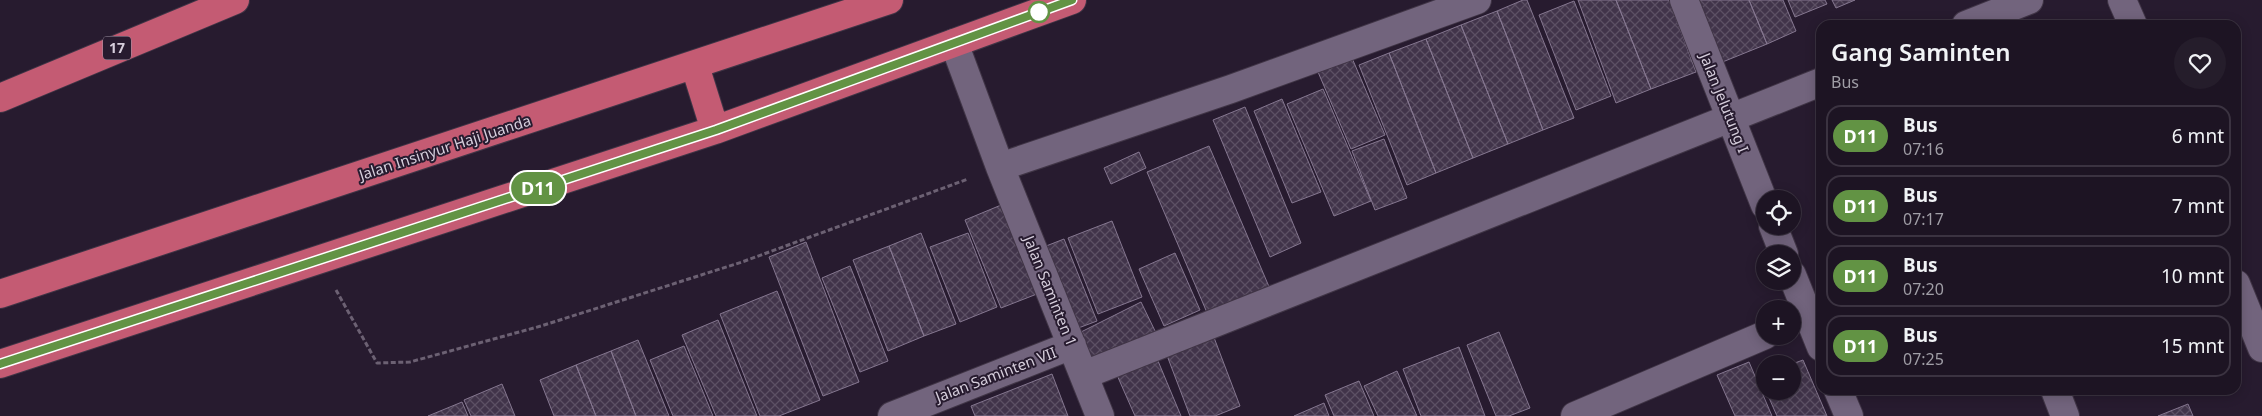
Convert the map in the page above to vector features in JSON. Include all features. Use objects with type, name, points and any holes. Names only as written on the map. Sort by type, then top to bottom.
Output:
[{"type":"highway","name":"17","points":[[0,98],[234,0]]},
{"type":"highway","name":"Jalan Insinyur Haji Juanda","points":[[0,294],[695,66],[889,0]]},
{"type":"highway","points":[[0,364],[716,130],[1072,0]]},
{"type":"highway","points":[[695,66],[716,130]]},
{"type":"street","points":[[1000,167],[1231,88],[1477,0]]},
{"type":"street","name":"Jalan Jelutung I","points":[[1684,0],[1759,190]]},
{"type":"street","points":[[1979,20],[2029,0]]},
{"type":"street","points":[[2122,0],[2130,20]]},
{"type":"street","name":"Jalan Saminten 1","points":[[954,43],[1000,167],[1100,416]]},
{"type":"street","points":[[1084,375],[1816,84]]},
{"type":"street","points":[[2241,296],[2262,348]]},
{"type":"street","points":[[1801,320],[1816,340]]},
{"type":"street","points":[[1575,416],[1756,339]]},
{"type":"street","name":"Jalan Saminten VII","points":[[892,416],[1072,345]]},
{"type":"street","points":[[1840,395],[1849,416]]},
{"type":"street","points":[[2057,395],[2065,416]]},
{"type":"path","points":[[319,260],[377,363],[410,362],[541,326],[742,262],[968,178]]},
{"type":"building","points":[[1527,0],[1574,118],[1543,130],[1497,11]]},
{"type":"building","points":[[1578,0],[1616,0],[1651,89],[1616,103]]},
{"type":"building","points":[[1616,0],[1669,0],[1696,72],[1651,89]]},
{"type":"building","points":[[1694,0],[1749,0],[1767,44],[1720,63]]},
{"type":"building","points":[[1749,0],[1783,0],[1796,31],[1767,44]]},
{"type":"building","points":[[1788,0],[1825,0],[1827,4],[1795,17]]},
{"type":"building","points":[[1832,0],[1855,0],[1836,8]]},
{"type":"building","points":[[1574,1],[1611,96],[1576,110],[1539,15]]},
{"type":"building","points":[[1497,11],[1543,130],[1508,144],[1461,25]]},
{"type":"building","points":[[1461,25],[1508,144],[1473,158],[1426,39]]},
{"type":"building","points":[[1426,39],[1473,158],[1436,173],[1389,53]]},
{"type":"building","points":[[1389,53],[1436,173],[1407,185],[1359,65]]},
{"type":"building","points":[[1352,58],[1385,135],[1351,149],[1318,72]]},
{"type":"building","points":[[1323,89],[1371,201],[1334,216],[1287,104]]},
{"type":"building","points":[[1282,99],[1321,192],[1292,203],[1254,111]]},
{"type":"building","points":[[1245,107],[1301,243],[1270,257],[1213,120]]},
{"type":"building","points":[[1384,139],[1407,198],[1375,210],[1352,151]]},
{"type":"building","points":[[1209,146],[1270,289],[1208,315],[1147,172]]},
{"type":"building","points":[[1139,152],[1146,168],[1111,184],[1104,168]]},
{"type":"building","points":[[1006,203],[1042,292],[1001,308],[965,220]]},
{"type":"building","points":[[1112,221],[1142,297],[1098,314],[1068,238]]},
{"type":"building","points":[[921,233],[956,324],[924,336],[889,246]]},
{"type":"building","points":[[968,233],[997,307],[960,322],[930,247]]},
{"type":"building","points":[[1064,239],[1097,321],[1073,330],[1041,248]]},
{"type":"building","points":[[806,242],[859,382],[823,396],[769,257]]},
{"type":"building","points":[[889,246],[924,336],[888,351],[853,260]]},
{"type":"building","points":[[1175,253],[1200,310],[1164,326],[1139,269]]},
{"type":"building","points":[[850,266],[888,361],[860,372],[822,278]]},
{"type":"building","points":[[777,291],[820,400],[779,416],[760,416],[720,314]]},
{"type":"building","points":[[1141,302],[1157,335],[1092,368],[1075,335]]},
{"type":"building","points":[[718,320],[757,416],[716,416],[682,335]]},
{"type":"building","points":[[1210,327],[1240,406],[1215,416],[1190,416],[1163,345]]},
{"type":"building","points":[[1499,332],[1530,408],[1509,416],[1496,416],[1467,345]]},
{"type":"building","points":[[638,340],[669,416],[636,416],[611,351]]},
{"type":"building","points":[[684,346],[713,416],[673,416],[650,360]]},
{"type":"building","points":[[1459,347],[1485,416],[1421,416],[1403,369]]},
{"type":"building","points":[[1153,349],[1181,416],[1135,416],[1113,366]]},
{"type":"building","points":[[611,351],[636,416],[596,416],[576,365]]},
{"type":"building","points":[[1803,360],[1816,390],[1816,395],[1818,395],[1827,416],[1777,416],[1770,400],[1801,400],[1801,361]]},
{"type":"building","points":[[1749,362],[1756,378],[1756,400],[1765,400],[1772,416],[1735,416],[1717,375]]},
{"type":"building","points":[[576,365],[596,416],[554,416],[540,380]]},
{"type":"building","points":[[1397,371],[1417,416],[1378,416],[1364,386]]},
{"type":"building","points":[[1052,374],[1068,416],[975,416],[971,406]]},
{"type":"building","points":[[1359,381],[1374,416],[1334,416],[1325,395]]},
{"type":"building","points":[[502,384],[515,416],[471,416],[464,400]]},
{"type":"building","points":[[462,402],[468,416],[428,416]]},
{"type":"building","points":[[1324,403],[1329,416],[1294,416]]},
{"type":"building","points":[[2188,404],[2193,416],[2158,416]]},
{"type":"bus line","name":"D11","points":[[0,364],[716,130],[1072,0]]}]
